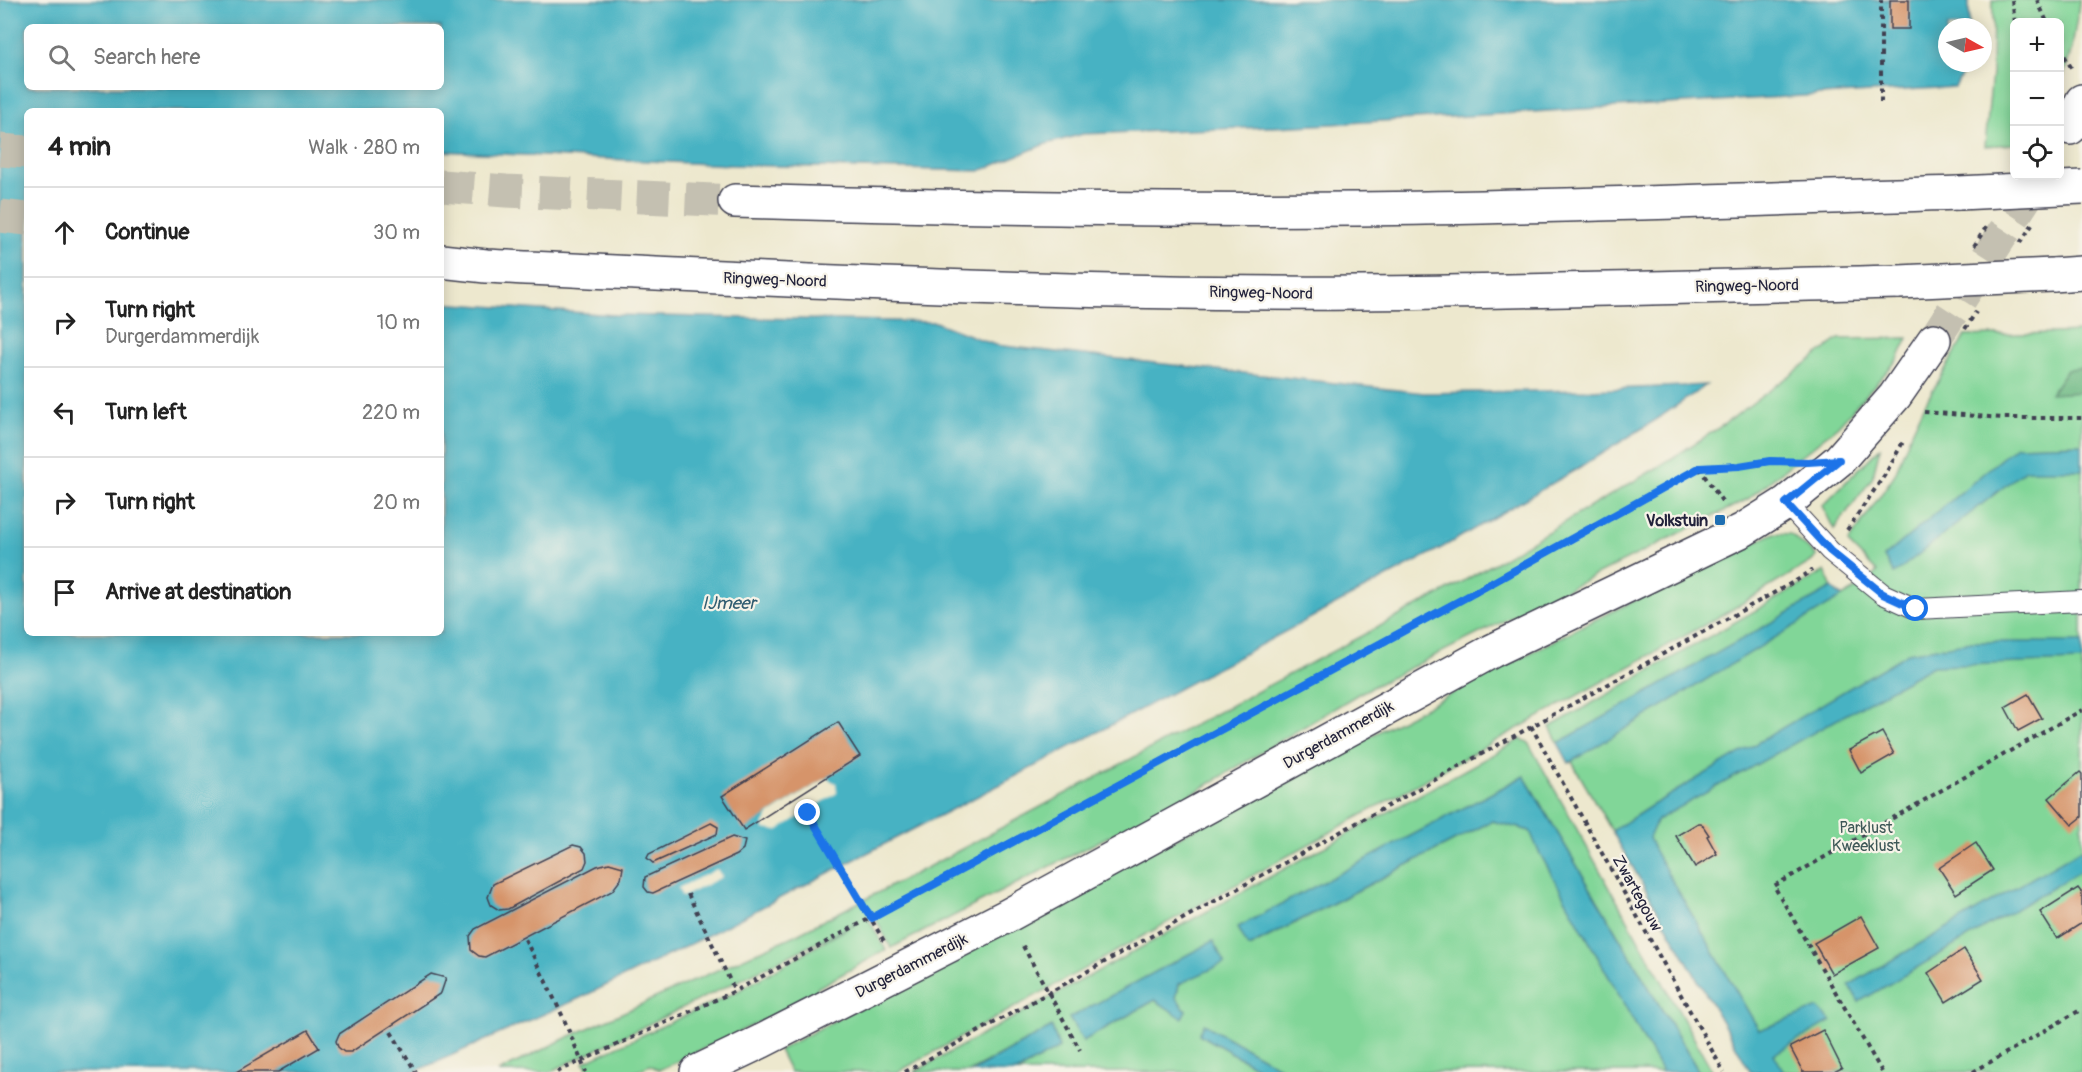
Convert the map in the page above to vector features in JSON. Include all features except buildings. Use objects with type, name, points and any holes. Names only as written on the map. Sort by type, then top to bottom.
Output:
[{"type":"main road","points":[[735,201],[1063,208],[1357,209],[2082,187]]},
{"type":"main road","name":"Ringweg-Noord","points":[[444,261],[486,266],[778,280],[1092,290],[1359,293],[1899,282],[2067,274]]},
{"type":"main road","name":"Durgerdammerdijk","points":[[697,1072],[1007,916],[1450,674],[1743,530],[1786,503],[1839,460],[1895,396],[1934,340]]},
{"type":"lane","points":[[1786,503],[1830,551],[1874,587],[1883,594],[1916,609],[2082,601]]},
{"type":"path","points":[[1881,0],[1881,102]]},
{"type":"path","points":[[2012,0],[2014,18]]},
{"type":"path","points":[[2037,0],[2045,18]]},
{"type":"path","points":[[2064,62],[2076,102]]},
{"type":"path","points":[[1917,412],[2002,418],[2082,418]]},
{"type":"path","points":[[557,1072],[735,991],[1472,594],[1699,468],[1789,461]]},
{"type":"path","points":[[1699,468],[1717,494]]},
{"type":"path","points":[[905,1072],[1799,579],[1815,568]]},
{"type":"path","points":[[1882,1072],[1774,886],[2082,710]]},
{"type":"path","name":"Zwartegouw","points":[[1531,726],[1724,1072]]},
{"type":"path","points":[[808,813],[878,930]]},
{"type":"path","points":[[688,894],[735,991]]},
{"type":"path","points":[[1007,916],[1080,1050]]},
{"type":"path","points":[[525,939],[563,1017],[586,1072]]},
{"type":"path","points":[[1973,1072],[2082,1009]]},
{"type":"path","points":[[391,1032],[416,1072]]},
{"type":"green space","points":[[1993,0],[2079,0],[2072,48],[2064,74],[2064,18],[2010,18],[2010,144],[1985,146],[1992,73]]},
{"type":"green space","name":"Parklust Kweeklust","points":[[2082,332],[2082,444],[2016,446],[2003,461],[2082,463],[2082,1072],[1751,1072],[1550,727],[1825,571],[1832,588],[1842,597],[1863,585],[1877,572],[1848,543],[1895,474],[1926,402],[1965,336]]},
{"type":"green space","points":[[1908,338],[1898,359],[1838,426],[1748,499],[1360,693],[1199,790],[891,948],[873,914],[868,918],[886,950],[817,988],[816,995],[659,1070],[650,1065],[635,1072],[589,1072],[584,1062],[736,992],[855,924],[550,1072],[498,1072],[564,1039],[795,935],[928,867],[1457,585],[1660,466],[1723,425],[1839,339]]},
{"type":"green space","points":[[2082,368],[2082,392],[2050,394],[2067,369]]},
{"type":"green space","points":[[1880,448],[1872,479],[1834,529],[1822,506]]},
{"type":"green space","points":[[1774,533],[1790,534],[1817,556],[1811,562],[1726,613],[898,1072],[790,1072],[779,1050],[1284,781],[1578,628]]},
{"type":"green space","points":[[1521,739],[1528,742],[1713,1072],[1699,1072],[1524,776],[1238,928],[1249,947],[1492,821],[1531,831],[1538,850],[1662,1072],[1288,1072],[1205,1025],[1199,1034],[1265,1072],[1016,1072],[1059,1048],[1052,1027],[969,1072],[914,1072]],"holes":[[[1213,942],[1179,984],[1176,998],[1186,1010],[1182,1017],[1155,1000],[1083,1041],[1070,1018]]]},
{"type":"water","name":"IJmeer","points":[[0,0],[1969,0],[1969,18],[1938,18],[1938,72],[1963,72],[1955,87],[1297,126],[1083,134],[1043,145],[980,171],[731,165],[444,151],[444,108],[24,108],[24,636],[444,636],[444,303],[615,315],[935,322],[995,345],[1424,393],[1706,385],[1577,469],[1443,547],[1005,782],[673,953],[580,998],[414,1072],[0,1072]]},
{"type":"water","points":[[2082,444],[2082,470],[2025,470],[1894,574],[1884,557],[2016,446]]},
{"type":"water","points":[[1832,588],[1842,597],[1569,763],[1558,743]]},
{"type":"water","points":[[1971,642],[2082,642],[2082,661],[1933,666],[1657,820],[1649,838],[1656,853],[1759,1030],[1818,1008],[1831,1021],[1774,1054],[1784,1072],[1751,1072],[1612,831],[1908,653]]},
{"type":"water","points":[[1524,776],[1699,1072],[1662,1072],[1538,850],[1530,831],[1492,821],[1248,947],[1238,927]]},
{"type":"water","points":[[2082,849],[2082,870],[1859,1002],[1849,985]]},
{"type":"water","points":[[1213,941],[1225,963],[1179,984],[1176,998],[1186,1010],[1182,1018],[1155,1000],[1083,1041],[1069,1018]]},
{"type":"water","points":[[1204,1024],[1288,1072],[1265,1072],[1199,1034]]},
{"type":"water","points":[[1052,1027],[1059,1048],[1016,1072],[971,1072]]},
{"type":"pier","points":[[826,778],[836,783],[837,793],[777,831],[764,829],[764,823],[770,814]]},
{"type":"pier","points":[[717,869],[722,877],[682,897],[678,888]]},
{"type":"tunnel","points":[[0,150],[24,152]]},
{"type":"tunnel","points":[[1934,340],[2037,180]]},
{"type":"tunnel","points":[[444,186],[735,201]]},
{"type":"tunnel","points":[[0,216],[24,219]]},
{"type":"place","name":"Volkstuin","points":[[1720,520]]},
{"type":"route","points":[[808,813],[872,918],[1472,594],[1699,468],[1739,466],[1770,461],[1839,460],[1786,503],[1830,551],[1883,594],[1916,609]]}]
